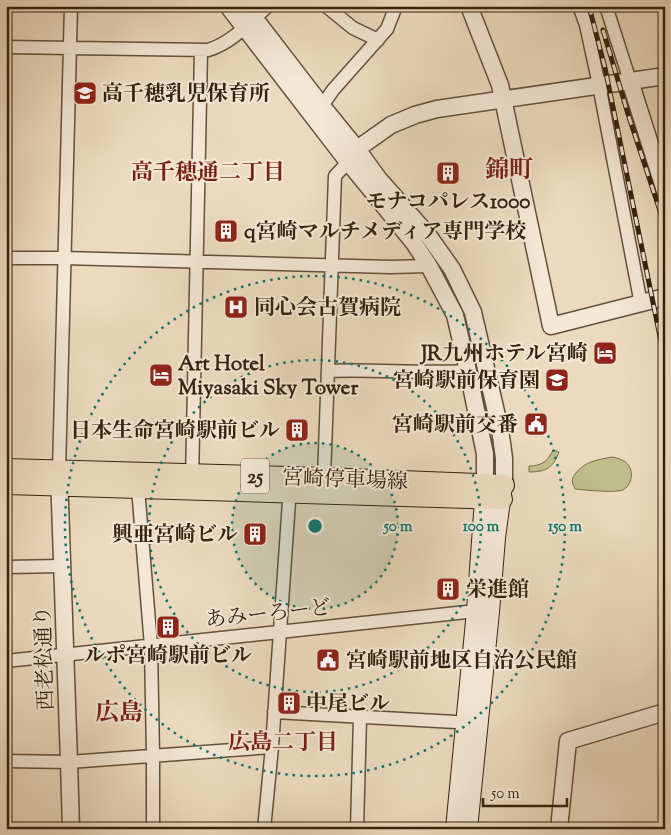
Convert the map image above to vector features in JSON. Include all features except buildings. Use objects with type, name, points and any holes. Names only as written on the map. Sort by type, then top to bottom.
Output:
[{"type":"main road","name":"宮崎停車場線","points":[[6,469],[59,478]]},
{"type":"main road","name":"宮崎停車場線","points":[[6,484],[59,478],[494,492]]},
{"type":"main road","points":[[455,829],[472,723],[483,612],[496,538],[494,492]]},
{"type":"main road","points":[[468,829],[472,723]]},
{"type":"street","points":[[59,478],[71,6]]},
{"type":"street","points":[[228,6],[248,17],[357,148],[378,178],[428,235],[452,268],[473,312],[500,429],[504,458],[494,492]]},
{"type":"street","points":[[6,47],[208,50],[216,48],[231,39],[248,17],[268,6]]},
{"type":"street","points":[[326,6],[352,28],[378,40]]},
{"type":"street","points":[[322,106],[333,90],[378,40],[386,29],[396,6]]},
{"type":"street","points":[[469,6],[500,85],[551,326],[665,298]]},
{"type":"street","points":[[579,6],[586,25],[599,85],[641,304]]},
{"type":"street","points":[[606,6],[665,191]]},
{"type":"street","points":[[248,17],[280,76],[414,243],[429,266],[455,315],[494,492]]},
{"type":"street","points":[[192,482],[201,51]]},
{"type":"street","points":[[325,486],[335,176],[348,162],[357,148],[391,126],[415,115],[437,109],[665,76]]},
{"type":"street","points":[[6,258],[390,267],[429,266]]},
{"type":"street","points":[[328,371],[468,371]]},
{"type":"street","name":"西老松通り","points":[[59,478],[71,829]]},
{"type":"street","points":[[141,480],[152,646],[153,829]]},
{"type":"street","points":[[264,829],[272,748],[290,484]]},
{"type":"street","points":[[6,567],[62,566]]},
{"type":"street","name":"あみーろーど","points":[[6,661],[483,612]]},
{"type":"street","points":[[274,712],[472,723]]},
{"type":"street","points":[[559,829],[568,741],[665,712]]},
{"type":"street","points":[[357,829],[360,717]]},
{"type":"street","points":[[6,761],[69,762],[272,748]]},
{"type":"shaded area","points":[[553,450],[559,452],[554,462],[548,468],[529,472],[529,466],[544,462]]},
{"type":"shaded area","points":[[612,457],[623,461],[631,469],[631,479],[626,488],[613,491],[575,489],[572,479],[583,466]]},
{"type":"railway","points":[[589,6],[605,68],[665,361]]},
{"type":"railway","points":[[603,30],[665,226]]},
{"type":"place","name":"高千穂乳児保育所","points":[[85,93]]},
{"type":"place","name":"モナコパレス1000","points":[[448,173]]},
{"type":"place","name":"q宮崎マルチメディア専門学校","points":[[226,231]]},
{"type":"place","name":"同心会古賀病院","points":[[236,307]]},
{"type":"place","name":"JR九州ホテル宮崎","points":[[605,353]]},
{"type":"place","name":"Art Hotel Miyasaki Sky Tower","points":[[161,375]]},
{"type":"place","name":"宮崎駅前保育園","points":[[557,380]]},
{"type":"place","name":"宮崎駅前交番","points":[[536,424]]},
{"type":"place","name":"日本生命宮崎駅前ビル","points":[[297,430]]},
{"type":"place","name":"興亜宮崎ビル","points":[[255,534]]},
{"type":"place","name":"栄進館","points":[[448,589]]},
{"type":"place","name":"ルポ宮崎駅前ビル","points":[[168,627]]},
{"type":"place","name":"宮崎駅前地区自治公民館","points":[[328,660]]},
{"type":"place","name":"中尾ビル","points":[[289,703]]},
{"type":"district","name":"錦町","points":[[509,169]]},
{"type":"district","name":"高千穂通二丁目","points":[[208,171]]},
{"type":"district","name":"広島","points":[[119,712]]},
{"type":"district","name":"広島二丁目","points":[[283,741]]}]
